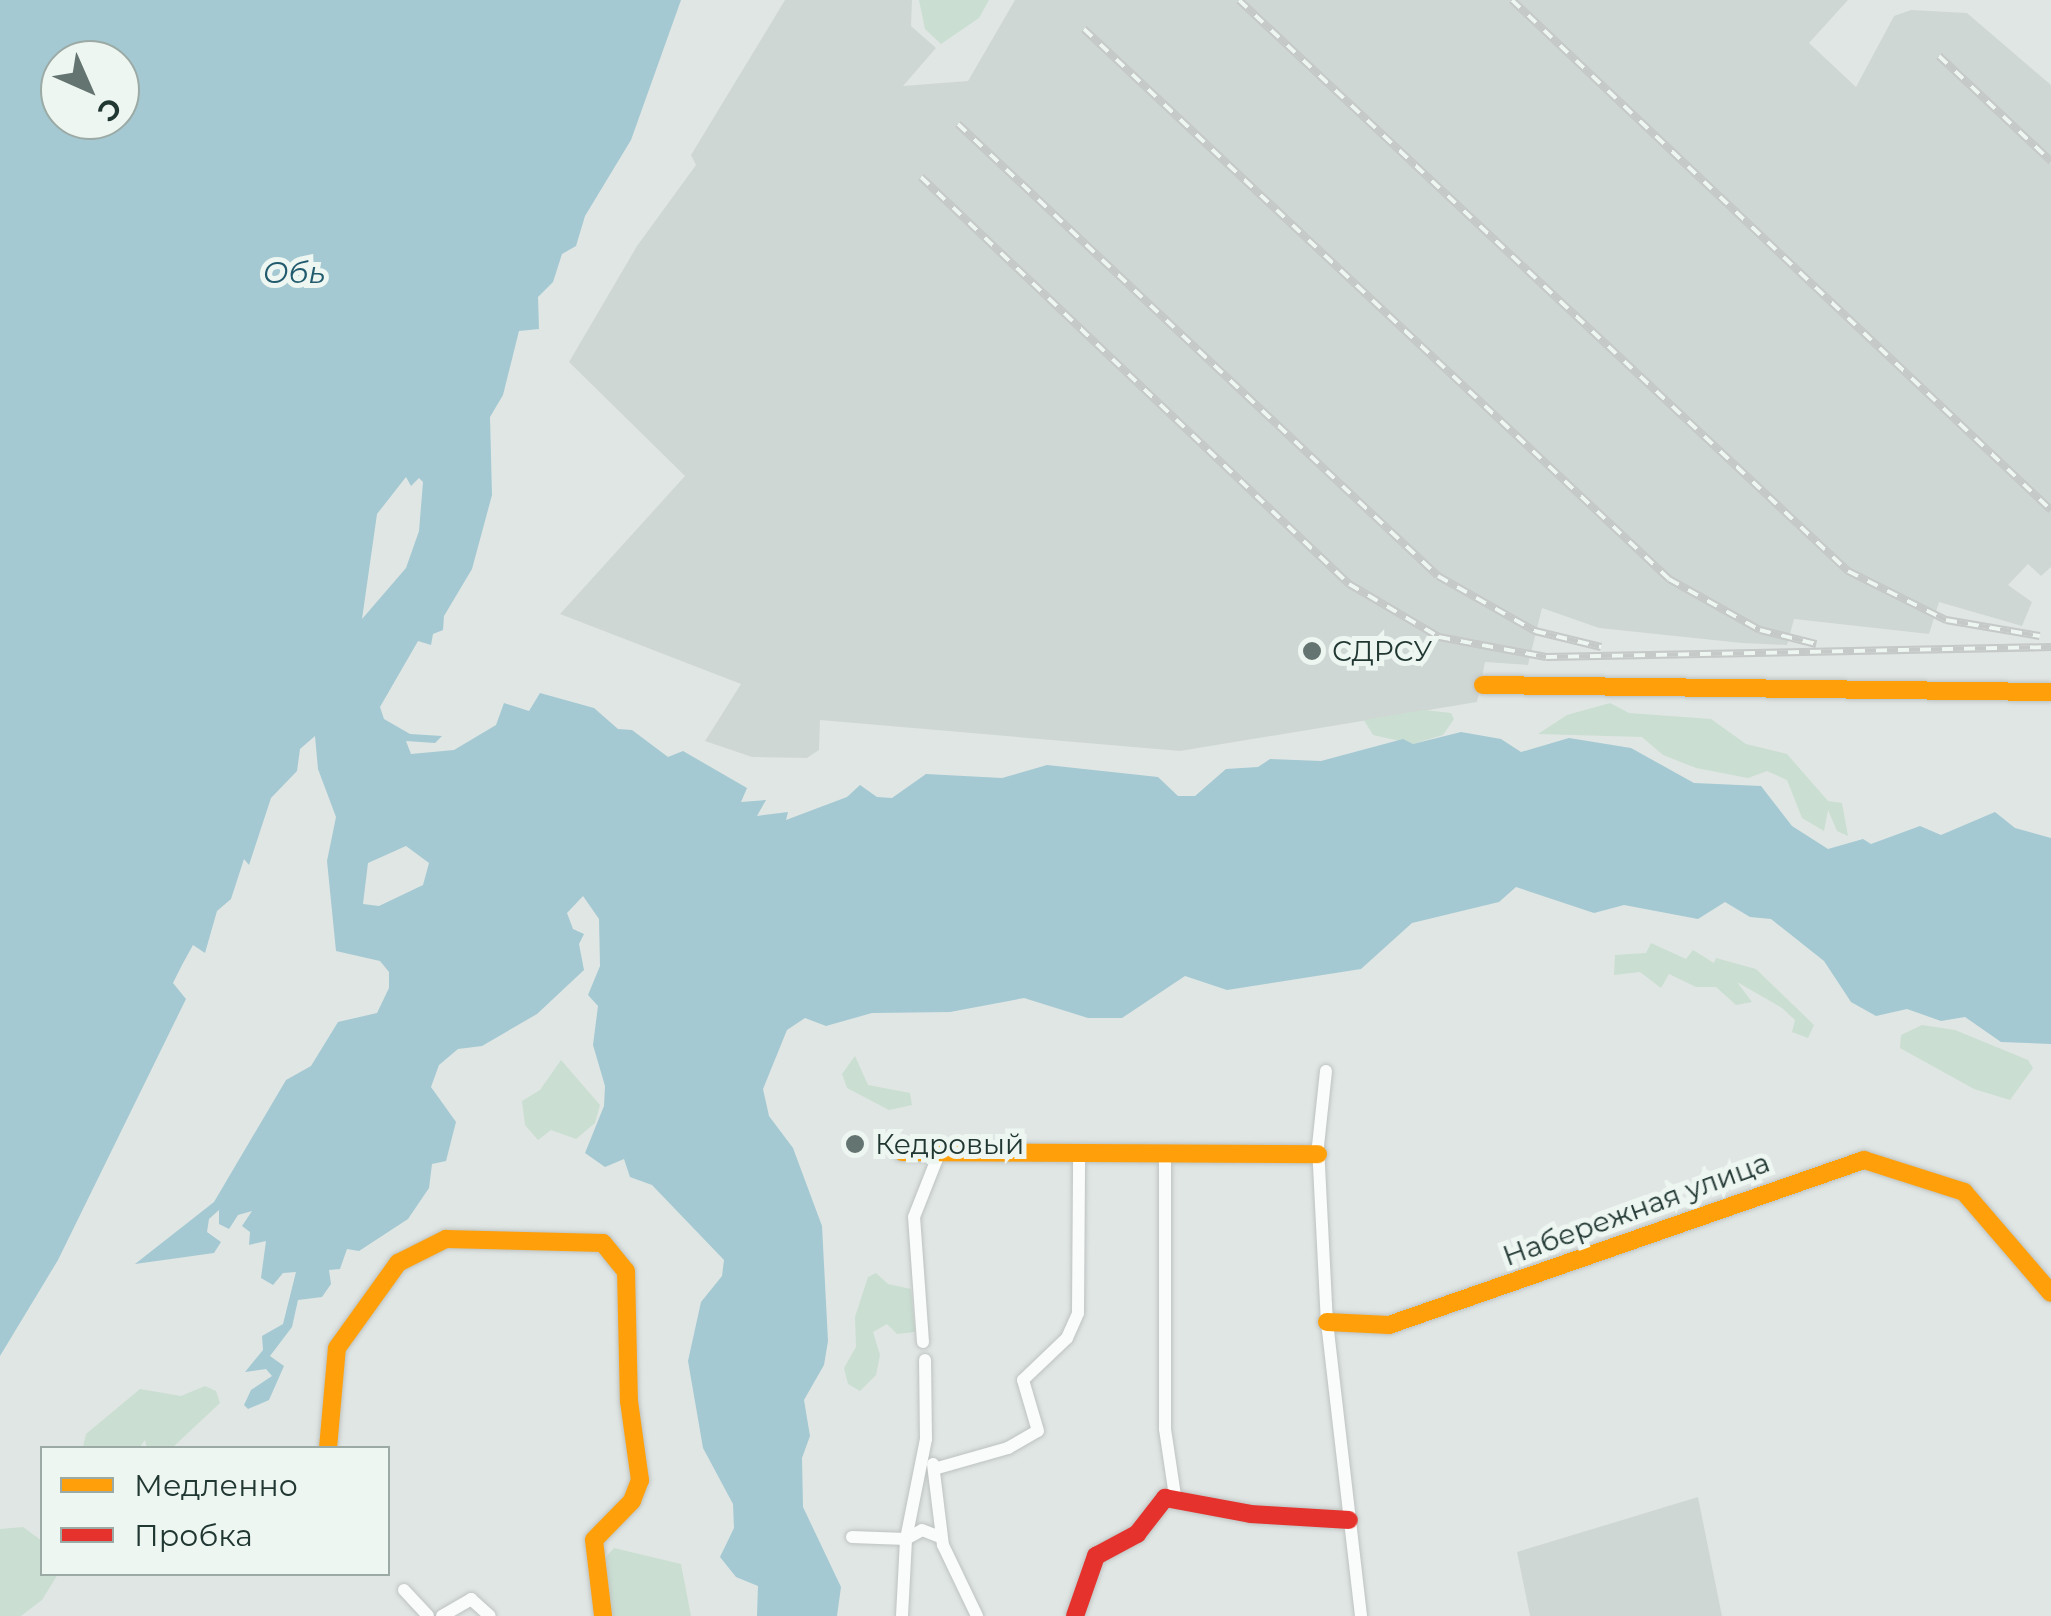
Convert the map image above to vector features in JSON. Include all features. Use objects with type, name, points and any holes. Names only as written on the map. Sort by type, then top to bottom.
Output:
[{"type":"street","points":[[1483,686],[2051,692]]},
{"type":"street","points":[[1326,1071],[1318,1154],[1326,1322],[1361,1616]]},
{"type":"street","points":[[923,1342],[914,1217],[940,1151]]},
{"type":"street","points":[[934,1469],[1008,1448],[1038,1431],[1023,1380],[1067,1338],[1078,1312],[1079,1151]]},
{"type":"street","points":[[902,1152],[1318,1154]]},
{"type":"street","points":[[1164,1154],[1165,1414],[1175,1496]]},
{"type":"street","name":"Набережная улица","points":[[1326,1322],[1389,1326],[1857,1161],[1964,1192],[2051,1293]]},
{"type":"street","points":[[328,1446],[337,1348],[398,1263],[446,1238],[603,1243],[620,1256],[626,1270],[629,1401],[640,1480],[632,1502],[594,1540],[603,1616]]},
{"type":"street","points":[[902,1616],[906,1539],[926,1439],[925,1360]]},
{"type":"street","points":[[926,1439],[934,1469],[940,1537],[977,1616]]},
{"type":"street","points":[[1075,1616],[1096,1556],[1137,1534],[1166,1498],[1175,1496],[1251,1514],[1349,1520]]},
{"type":"street","points":[[852,1537],[906,1539],[922,1530],[940,1537]]},
{"type":"street","points":[[404,1590],[428,1616]]},
{"type":"street","points":[[442,1616],[471,1599],[490,1616]]},
{"type":"shaded area","points":[[785,0],[912,0],[911,26],[936,48],[903,86],[968,81],[1015,0],[1848,0],[1809,43],[1856,87],[1894,16],[1911,10],[1967,13],[2051,85],[2051,567],[2041,576],[2028,564],[2008,585],[2032,602],[2022,626],[1939,602],[1929,634],[1794,619],[1787,645],[1742,643],[1599,628],[1542,608],[1528,665],[1485,662],[1477,702],[1180,751],[820,720],[819,750],[807,758],[752,757],[705,741],[741,684],[560,614],[685,476],[569,362],[637,246],[696,165],[691,155]]},
{"type":"shaded area","points":[[1698,1497],[1722,1616],[1530,1616],[1517,1552]]},
{"type":"green space","points":[[919,0],[989,0],[979,18],[941,44],[925,29]]},
{"type":"green space","points":[[1610,703],[1629,713],[1711,719],[1746,744],[1787,754],[1828,801],[1842,803],[1848,836],[1837,831],[1828,810],[1824,831],[1802,818],[1787,780],[1767,771],[1748,778],[1696,768],[1663,755],[1642,737],[1538,734],[1567,715]]},
{"type":"green space","points":[[1424,710],[1451,713],[1454,719],[1443,735],[1413,744],[1373,735],[1364,720]]},
{"type":"green space","points":[[1651,943],[1686,959],[1693,950],[1714,963],[1716,958],[1756,969],[1814,1025],[1808,1038],[1792,1032],[1795,1020],[1782,1008],[1737,982],[1752,1002],[1736,1005],[1716,987],[1696,987],[1669,974],[1661,988],[1640,972],[1614,975],[1615,955],[1646,953]]},
{"type":"green space","points":[[1922,1025],[1955,1030],[2028,1060],[2033,1068],[2010,1100],[1974,1089],[1900,1048],[1901,1035]]},
{"type":"green space","points":[[855,1056],[868,1085],[910,1093],[912,1105],[889,1110],[847,1088],[842,1074]]},
{"type":"green space","points":[[561,1060],[600,1105],[595,1123],[576,1139],[551,1130],[538,1140],[525,1125],[522,1101],[540,1090]]},
{"type":"green space","points":[[876,1273],[888,1284],[911,1289],[915,1332],[897,1334],[887,1324],[873,1332],[880,1355],[876,1375],[860,1391],[848,1384],[844,1368],[856,1347],[855,1317],[868,1277]]},
{"type":"green space","points":[[205,1386],[216,1391],[220,1403],[174,1446],[146,1446],[145,1440],[140,1446],[83,1446],[86,1434],[140,1389],[181,1396]]},
{"type":"green space","points":[[23,1527],[40,1540],[40,1576],[57,1576],[42,1600],[21,1616],[0,1616],[0,1529]]},
{"type":"green space","points":[[614,1548],[681,1564],[691,1616],[610,1616],[606,1557]]},
{"type":"water","name":"Обь","points":[[0,0],[681,0],[631,140],[585,216],[576,246],[562,254],[553,282],[538,297],[539,329],[519,331],[503,395],[490,417],[492,495],[472,569],[444,616],[443,630],[433,634],[431,645],[418,641],[380,707],[384,719],[410,734],[442,736],[435,743],[406,741],[411,754],[454,750],[496,725],[504,703],[529,711],[540,693],[594,708],[618,729],[632,730],[668,757],[683,751],[747,788],[741,802],[766,800],[757,816],[788,812],[786,820],[847,797],[860,785],[877,797],[892,798],[926,774],[1002,778],[1047,765],[1158,777],[1178,796],[1195,796],[1226,769],[1258,767],[1270,759],[1321,761],[1403,739],[1413,744],[1461,732],[1501,739],[1521,752],[1569,738],[1631,748],[1694,783],[1761,786],[1792,826],[1828,849],[1863,839],[1871,844],[1920,826],[1941,835],[1995,812],[2015,828],[2051,838],[2051,1044],[2001,1042],[1965,1017],[1941,1021],[1907,1009],[1876,1016],[1851,1002],[1824,961],[1771,919],[1750,917],[1725,902],[1698,919],[1624,905],[1594,913],[1516,887],[1499,902],[1412,923],[1361,969],[1227,990],[1185,976],[1122,1018],[1088,1018],[1024,998],[950,1012],[872,1013],[826,1026],[805,1018],[787,1030],[763,1089],[769,1116],[793,1148],[822,1226],[828,1341],[824,1365],[804,1400],[810,1436],[802,1458],[803,1507],[841,1587],[837,1616],[757,1616],[758,1586],[736,1577],[720,1557],[734,1528],[733,1504],[703,1448],[688,1361],[701,1302],[722,1276],[724,1260],[652,1185],[630,1177],[624,1159],[605,1167],[585,1153],[604,1106],[605,1086],[593,1045],[598,1006],[588,995],[600,966],[599,919],[583,896],[567,913],[573,929],[584,934],[579,944],[584,970],[537,1014],[482,1046],[458,1049],[439,1065],[431,1087],[456,1122],[446,1161],[432,1164],[429,1188],[408,1219],[359,1251],[347,1249],[340,1269],[329,1270],[331,1284],[322,1297],[298,1300],[292,1327],[270,1356],[284,1366],[269,1400],[248,1409],[244,1405],[251,1390],[272,1376],[266,1369],[245,1372],[263,1350],[262,1336],[283,1324],[296,1272],[283,1273],[273,1285],[261,1278],[266,1241],[249,1245],[250,1232],[242,1226],[252,1211],[238,1215],[229,1229],[219,1224],[219,1210],[209,1219],[207,1232],[221,1242],[214,1253],[135,1264],[214,1202],[286,1080],[311,1066],[338,1022],[377,1013],[389,988],[389,972],[380,961],[336,951],[327,861],[336,817],[318,769],[315,736],[300,749],[297,771],[271,798],[249,865],[244,859],[231,899],[217,911],[205,953],[193,945],[173,983],[186,999],[58,1260],[0,1356]],"holes":[[[406,477],[411,486],[419,478],[423,482],[419,531],[406,568],[362,619],[377,514]],[[406,846],[429,863],[423,885],[379,906],[363,904],[368,863]]]},
{"type":"railway","points":[[1239,0],[1848,571],[1946,620],[2040,636]]},
{"type":"railway","points":[[1512,0],[2051,510]]},
{"type":"railway","points":[[1084,29],[1669,579],[1760,630],[1816,644]]},
{"type":"railway","points":[[1939,56],[2051,161]]},
{"type":"railway","points":[[958,124],[1438,576],[1535,631],[1601,647]]},
{"type":"railway","points":[[921,177],[1349,584],[1439,637],[1546,657],[2051,647]]},
{"type":"traffic: slow","points":[[1483,685],[2051,692]]},
{"type":"traffic: slow","points":[[902,1152],[1318,1154]]},
{"type":"traffic: slow","points":[[1327,1322],[1389,1325],[1864,1160],[1964,1192],[2051,1293]]},
{"type":"traffic: slow","points":[[328,1446],[337,1348],[398,1263],[446,1239],[603,1243],[626,1271],[629,1401],[640,1480],[632,1501],[594,1540],[603,1616]]},
{"type":"traffic: jam","points":[[1075,1616],[1096,1556],[1137,1534],[1165,1498],[1251,1514],[1349,1520]]},
{"type":"place","name":"СДРСУ","points":[[1312,651]]},
{"type":"place","name":"Кедровый","points":[[855,1144]]}]
